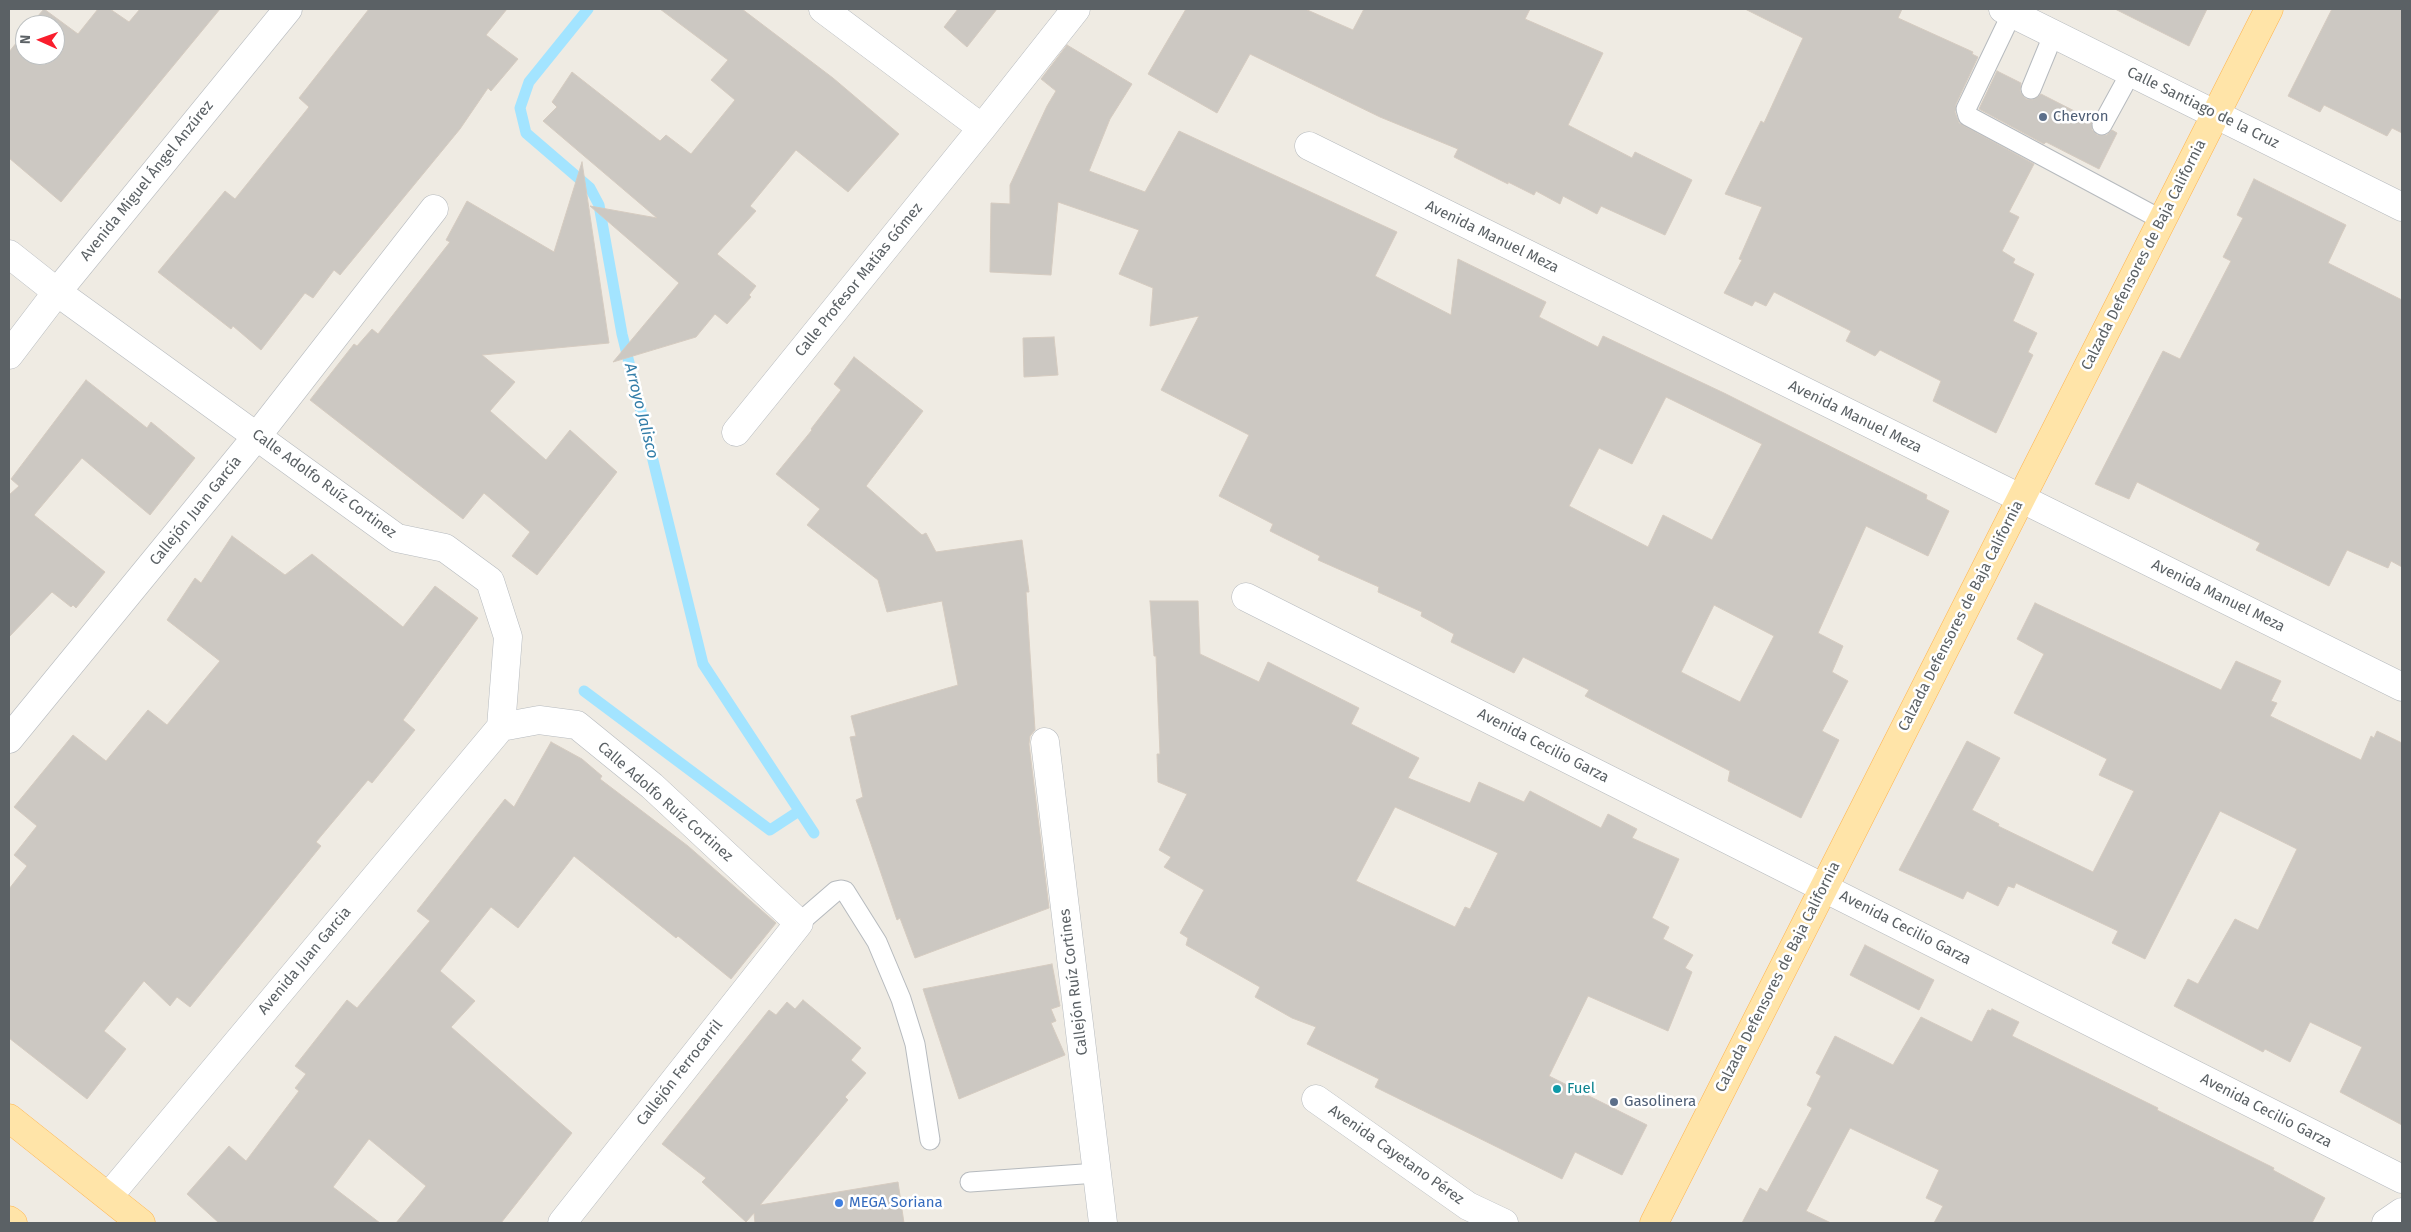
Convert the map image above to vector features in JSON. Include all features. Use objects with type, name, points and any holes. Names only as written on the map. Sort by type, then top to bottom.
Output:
[{"type":"main road","name":"Calzada Defensores de Baja California","points":[[1654,1223],[2269,9]]},
{"type":"main road","points":[[9,1118],[141,1223]]},
{"type":"main road","points":[[9,1220],[13,1223]]},
{"type":"street","name":"Avenida Miguel Ángel Anzúrez","points":[[9,355],[57,292],[288,9]]},
{"type":"street","points":[[823,9],[982,128],[1076,9]]},
{"type":"street","name":"Calle Santiago de la Cruz","points":[[2008,11],[2402,207]]},
{"type":"street","name":"Calle Profesor Matías Gómez","points":[[736,432],[982,128]]},
{"type":"street","name":"Avenida Manuel Meza","points":[[1309,146],[2402,687]]},
{"type":"street","name":"Callejón Juan García","points":[[9,739],[257,436],[434,209]]},
{"type":"street","name":"Calle Adolfo Ruíz Cortinez","points":[[9,254],[57,292],[397,538],[445,548],[490,581],[508,637],[501,727],[539,720],[577,725],[652,786],[799,923]]},
{"type":"street","name":"Avenida Cecilio Garza","points":[[1246,597],[2402,1179]]},
{"type":"street","name":"Avenida Juan Garcia","points":[[109,1196],[501,727]]},
{"type":"street","name":"Callejón Ruíz Cortines","points":[[1045,742],[1103,1223]]},
{"type":"street","name":"Callejón Ferrocarril","points":[[562,1223],[799,923]]},
{"type":"street","name":"Avenida Cayetano Pérez","points":[[1316,1099],[1468,1206],[1504,1223]]},
{"type":"street","points":[[2386,1223],[2402,1212]]},
{"type":"lane","points":[[2008,11],[1966,109],[1968,116],[1972,119],[2008,130],[2082,168],[2162,220]]},
{"type":"lane","points":[[2031,89],[2054,33]]},
{"type":"lane","points":[[2102,125],[2131,72]]},
{"type":"lane","points":[[799,923],[836,890],[841,890],[845,891],[877,942],[901,999],[915,1044],[930,1140]]},
{"type":"lane","points":[[970,1182],[1097,1173]]},
{"type":"building","points":[[44,9],[52,15],[39,15]]},
{"type":"building","points":[[98,9],[110,9],[129,22],[140,9],[220,9],[61,202],[9,158],[9,52],[15,44],[15,65],[65,65],[65,24],[78,34]]},
{"type":"building","points":[[369,9],[507,9],[486,35],[518,59],[491,91],[488,88],[460,129],[340,275],[334,270],[313,298],[305,293],[261,350],[233,326],[231,329],[158,272],[225,191],[235,199],[309,107],[299,98]]},
{"type":"building","points":[[660,9],[742,9],[833,78],[899,134],[848,192],[796,150],[750,206],[756,211],[717,254],[756,286],[749,295],[751,297],[727,324],[715,314],[696,337],[613,362],[679,283],[590,206],[657,218],[543,121],[557,107],[552,102],[572,72],[660,141],[666,135],[691,154],[735,100],[711,80],[728,60]]},
{"type":"building","points":[[958,9],[997,9],[967,47],[944,27]]},
{"type":"building","points":[[1186,9],[1305,9],[1353,30],[1364,9],[1530,9],[1525,19],[1603,53],[1568,125],[1632,158],[1635,152],[1692,180],[1665,235],[1601,206],[1597,214],[1563,196],[1560,204],[1536,191],[1534,195],[1508,182],[1508,184],[1454,157],[1458,149],[1380,117],[1250,54],[1217,113],[1148,74]]},
{"type":"building","points":[[1745,9],[1902,9],[1898,18],[1973,52],[1972,54],[1978,57],[1956,104],[1955,112],[1959,123],[2034,164],[2009,212],[2019,217],[2002,251],[2015,259],[2013,263],[2034,274],[2013,321],[2037,333],[2028,352],[2033,355],[1996,433],[1933,401],[1941,381],[1880,350],[1875,356],[1846,341],[1851,331],[1774,292],[1766,306],[1755,301],[1752,306],[1724,293],[1742,260],[1739,259],[1762,207],[1725,194],[1761,121],[1764,123],[1803,38]]},
{"type":"building","points":[[2115,9],[2207,9],[2189,46]]},
{"type":"building","points":[[2332,9],[2402,9],[2402,133],[2392,128],[2387,136],[2324,105],[2320,112],[2288,96]]},
{"type":"building","points":[[1067,45],[1132,84],[1110,119],[1089,171],[1145,192],[1179,131],[1397,232],[1375,276],[1451,315],[1458,259],[1546,302],[1539,317],[1598,347],[1603,336],[1724,393],[1927,495],[1926,499],[1949,511],[1928,556],[1866,526],[1818,633],[1843,646],[1832,672],[1848,681],[1822,731],[1839,740],[1801,818],[1728,781],[1730,771],[1585,696],[1589,690],[1523,657],[1514,673],[1451,642],[1454,634],[1421,616],[1422,612],[1378,592],[1379,587],[1318,560],[1320,556],[1270,531],[1273,524],[1219,496],[1249,435],[1161,390],[1199,316],[1150,326],[1153,288],[1119,274],[1139,230],[1058,202],[1051,275],[990,272],[991,203],[1010,204],[1010,185],[1056,91],[1041,79]],"holes":[[[1666,397],[1762,444],[1712,540],[1663,515],[1648,547],[1569,506],[1599,448],[1632,464]],[[1714,605],[1774,636],[1740,702],[1681,672]]]},
{"type":"building","name":"Chevron","points":[[1997,71],[2021,83],[2020,91],[2026,99],[2033,100],[2041,94],[2092,120],[2092,130],[2097,135],[2107,135],[2112,130],[2117,133],[2099,169],[2046,142],[2044,144],[1979,109]]},
{"type":"building","points":[[582,162],[609,343],[482,355],[515,382],[490,411],[546,460],[570,430],[617,472],[537,575],[512,556],[530,532],[484,493],[463,519],[310,400],[354,344],[357,346],[372,329],[378,334],[450,242],[446,240],[467,201],[554,252]]},
{"type":"building","points":[[2254,179],[2346,225],[2328,263],[2402,300],[2402,567],[2391,561],[2388,568],[2347,550],[2329,586],[2256,550],[2260,543],[2137,482],[2129,499],[2095,484],[2163,351],[2180,359],[2231,261],[2223,257],[2243,218],[2237,215]]},
{"type":"building","points":[[1054,337],[1058,375],[1024,377],[1023,338]]},
{"type":"building","points":[[854,357],[923,411],[866,486],[922,535],[926,533],[936,552],[1022,540],[1029,592],[1026,592],[1035,730],[1030,736],[1029,744],[1049,908],[915,958],[900,918],[897,920],[856,800],[863,797],[850,737],[856,736],[851,716],[958,685],[942,601],[887,612],[878,580],[807,525],[820,509],[776,474],[812,430],[841,390],[834,384]]},
{"type":"building","points":[[86,380],[147,428],[151,422],[195,458],[150,515],[82,458],[34,515],[105,572],[76,608],[73,605],[71,607],[52,592],[9,637],[9,495],[19,486],[11,479]]},
{"type":"building","points":[[232,536],[285,575],[312,554],[403,627],[435,586],[478,618],[403,720],[415,730],[372,783],[368,780],[316,842],[321,846],[190,1007],[177,997],[170,1006],[144,981],[104,1031],[126,1049],[87,1099],[9,1038],[9,889],[27,866],[14,855],[37,826],[14,807],[73,735],[106,761],[148,710],[167,725],[220,661],[167,620],[195,578],[201,583]]},
{"type":"building","points":[[1150,601],[1198,601],[1200,654],[1259,682],[1268,662],[1359,708],[1351,724],[1419,758],[1408,778],[1470,803],[1479,782],[1524,802],[1530,791],[1601,828],[1608,814],[1637,829],[1632,838],[1679,859],[1652,918],[1669,927],[1663,939],[1693,955],[1685,968],[1692,972],[1668,1031],[1588,996],[1549,1076],[1647,1125],[1622,1175],[1575,1152],[1562,1179],[1375,1087],[1379,1079],[1307,1044],[1316,1027],[1292,1018],[1255,997],[1260,987],[1186,945],[1188,938],[1180,933],[1204,890],[1164,867],[1171,857],[1159,850],[1187,794],[1158,782],[1157,754],[1160,754],[1156,656],[1154,656]],"holes":[[[1395,807],[1498,853],[1470,909],[1465,907],[1455,927],[1356,881]]]},
{"type":"building","points":[[2035,603],[2221,690],[2236,661],[2281,681],[2271,701],[2277,703],[2270,716],[2361,760],[2371,736],[2374,738],[2377,731],[2402,743],[2402,1125],[2340,1092],[2362,1047],[2310,1022],[2290,1062],[2265,1049],[2263,1052],[2174,1006],[2188,979],[2198,984],[2235,919],[2258,930],[2297,849],[2220,811],[2145,959],[2112,943],[2118,931],[2016,883],[2014,888],[2008,886],[1998,906],[1967,891],[1963,899],[1899,870],[1967,741],[2000,758],[1972,810],[1999,824],[1998,826],[2093,872],[2134,791],[2099,775],[2107,759],[2014,713],[2044,654],[2017,639]]},
{"type":"building","points":[[551,742],[582,759],[602,776],[600,779],[688,846],[776,923],[731,979],[678,936],[676,938],[574,856],[518,928],[491,907],[440,971],[475,1001],[451,1027],[572,1133],[501,1223],[396,1223],[426,1186],[369,1139],[333,1187],[380,1223],[219,1223],[187,1194],[229,1146],[246,1161],[299,1091],[295,1088],[306,1074],[295,1066],[347,1000],[357,1008],[430,921],[417,911],[505,799],[514,807]]},
{"type":"building","points":[[1865,945],[1934,980],[1919,1010],[1850,975]]},
{"type":"building","points":[[1052,964],[1060,1006],[1051,1009],[1056,1021],[1051,1023],[1065,1055],[959,1099],[923,989]]},
{"type":"building","points":[[803,1000],[861,1048],[851,1060],[866,1073],[845,1097],[848,1100],[760,1205],[898,1182],[904,1223],[755,1223],[754,1213],[746,1222],[702,1182],[706,1178],[662,1144],[769,1010],[776,1015],[787,1002],[795,1009]]},
{"type":"building","points":[[1992,1009],[2019,1022],[2012,1036],[2274,1168],[2273,1170],[2325,1198],[2312,1223],[1934,1223],[1943,1206],[1926,1198],[1939,1170],[1850,1128],[1806,1211],[1831,1223],[1742,1223],[1760,1188],[1767,1192],[1812,1108],[1807,1105],[1821,1076],[1816,1073],[1835,1036],[1893,1065],[1921,1017],[1972,1042],[1988,1010],[1991,1011]]},
{"type":"waterway","name":"Arroyo Jalisco","points":[[588,9],[529,82],[520,108],[526,133],[590,188],[599,205],[622,334],[703,664],[814,833]]},
{"type":"waterway","points":[[584,691],[770,830],[799,811]]},
{"type":"place","name":"Chevron","points":[[2043,117]]},
{"type":"place","name":"Fuel","points":[[1557,1089]]},
{"type":"place","name":"Gasolinera","points":[[1614,1102]]},
{"type":"place","name":"MEGA Soriana","points":[[839,1203]]}]
